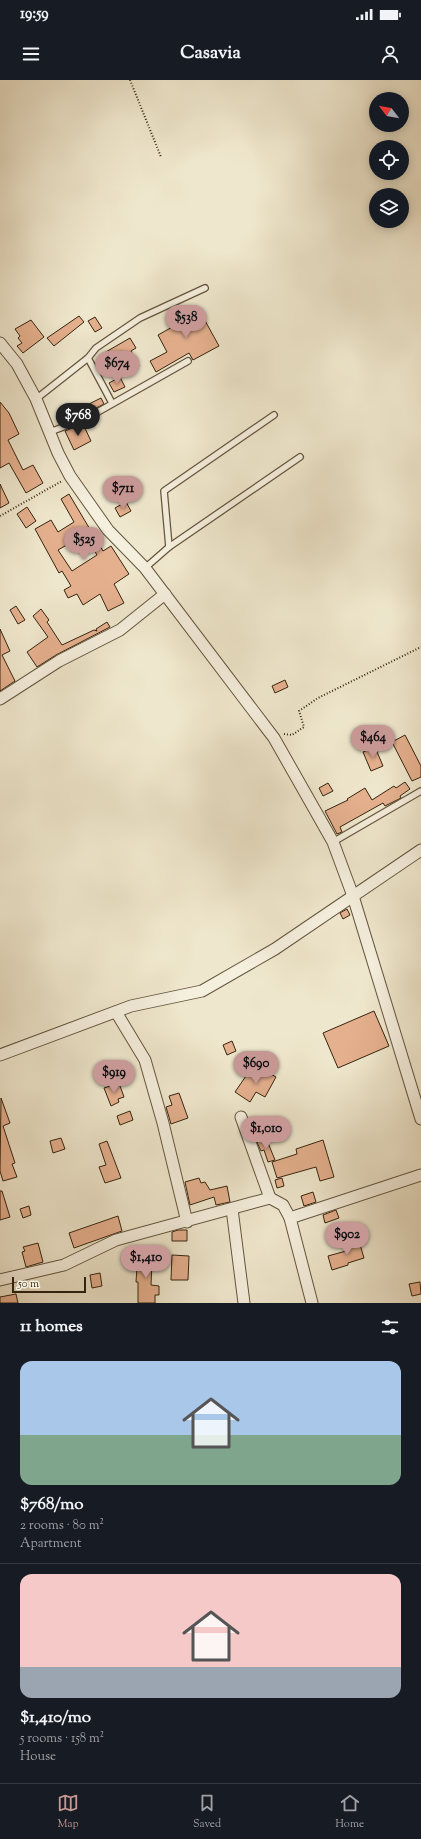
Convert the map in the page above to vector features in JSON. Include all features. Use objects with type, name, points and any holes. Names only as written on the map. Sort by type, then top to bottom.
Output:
[{"type":"street","points":[[0,343],[17,364],[36,399],[70,476],[108,530],[145,568],[274,738],[333,842],[353,896],[421,1119]]},
{"type":"street","points":[[0,699],[59,661],[120,630],[165,594]]},
{"type":"street","points":[[0,1055],[131,1006],[202,991],[275,949],[421,850]]},
{"type":"street","points":[[116,1012],[145,1060],[163,1123],[187,1222]]},
{"type":"street","points":[[241,1117],[270,1198],[283,1205],[290,1218],[312,1303]]},
{"type":"street","points":[[290,1218],[421,1174]]},
{"type":"street","points":[[0,1280],[64,1265],[116,1240],[187,1222],[270,1198]]},
{"type":"street","points":[[232,1209],[244,1303]]},
{"type":"lane","points":[[36,399],[88,358],[96,348],[140,318],[205,288]]},
{"type":"lane","points":[[88,358],[112,403]]},
{"type":"lane","points":[[50,432],[89,417],[188,361]]},
{"type":"lane","points":[[169,548],[164,491],[274,415]]},
{"type":"lane","points":[[145,568],[169,548],[300,457]]},
{"type":"lane","points":[[333,842],[421,791]]},
{"type":"path","points":[[130,80],[161,157]]},
{"type":"path","points":[[0,516],[70,476]]},
{"type":"path","points":[[274,738],[281,734],[292,736],[304,727],[298,711],[318,698],[421,647]]},
{"type":"building","points":[[197,306],[219,346],[193,360],[189,353],[156,372],[150,361],[167,352],[158,335],[174,326],[171,321]]},
{"type":"building","points":[[79,316],[84,322],[54,346],[47,338]]},
{"type":"building","points":[[95,317],[102,328],[95,332],[88,321]]},
{"type":"building","points":[[31,320],[44,337],[23,353],[17,346],[22,343],[18,338],[20,336],[15,329]]},
{"type":"building","points":[[130,338],[136,348],[131,351],[139,366],[132,370],[122,351],[108,360],[104,353]]},
{"type":"building","points":[[120,377],[125,387],[114,392],[109,383]]},
{"type":"building","points":[[101,398],[104,404],[90,411],[87,405]]},
{"type":"building","points":[[0,402],[9,413],[19,434],[8,440],[23,470],[33,465],[43,483],[26,493],[9,463],[0,468]]},
{"type":"building","points":[[83,424],[91,441],[74,450],[65,431]]},
{"type":"building","points":[[0,484],[9,503],[0,508]]},
{"type":"building","points":[[69,494],[91,531],[58,550],[72,571],[97,555],[86,536],[93,533],[103,551],[111,546],[129,574],[114,584],[124,603],[108,611],[100,594],[83,605],[77,594],[68,598],[64,590],[71,586],[62,571],[59,573],[35,529],[51,520],[58,532],[74,522],[61,499]]},
{"type":"building","points":[[126,502],[131,511],[120,517],[115,508]]},
{"type":"building","points":[[27,507],[36,521],[26,528],[17,514]]},
{"type":"building","points":[[16,606],[25,620],[18,624],[10,610]]},
{"type":"building","points":[[41,609],[49,620],[47,622],[62,645],[94,630],[97,631],[96,629],[107,622],[110,627],[56,655],[37,667],[27,652],[48,637],[33,616]]},
{"type":"building","points":[[0,629],[10,651],[2,655],[15,681],[0,691]]},
{"type":"building","points":[[285,680],[288,687],[275,693],[272,686]]},
{"type":"building","points":[[405,735],[421,766],[421,777],[412,781],[392,742]]},
{"type":"building","points":[[375,747],[383,766],[371,771],[363,752]]},
{"type":"building","points":[[405,782],[410,789],[400,796],[401,798],[385,806],[383,803],[340,827],[342,832],[337,834],[325,811],[348,800],[347,799],[365,788],[372,800],[394,786],[396,788]]},
{"type":"building","points":[[328,783],[333,791],[323,796],[319,788]]},
{"type":"building","points":[[347,909],[350,915],[343,919],[340,913]]},
{"type":"building","points":[[374,1011],[389,1046],[338,1068],[323,1033]]},
{"type":"building","points":[[232,1041],[236,1051],[227,1055],[223,1045]]},
{"type":"building","points":[[262,1069],[276,1077],[265,1097],[256,1092],[250,1102],[235,1092],[248,1073],[256,1078]]},
{"type":"building","points":[[119,1083],[124,1097],[118,1099],[119,1102],[111,1106],[104,1088]]},
{"type":"building","points":[[179,1093],[188,1118],[171,1124],[166,1107],[172,1105],[169,1096]]},
{"type":"building","points":[[1,1098],[10,1123],[3,1126],[15,1163],[12,1164],[17,1177],[3,1181],[0,1171]]},
{"type":"building","points":[[130,1111],[133,1120],[120,1125],[117,1116]]},
{"type":"building","points":[[61,1138],[65,1149],[53,1153],[50,1141]]},
{"type":"building","points":[[266,1138],[275,1160],[268,1162],[264,1150],[261,1151],[257,1142]]},
{"type":"building","points":[[323,1140],[334,1177],[320,1181],[316,1167],[277,1178],[272,1162],[297,1154],[296,1149]]},
{"type":"building","points":[[107,1141],[121,1178],[105,1183],[99,1167],[106,1165],[99,1144]]},
{"type":"building","points":[[199,1178],[201,1183],[205,1182],[210,1190],[227,1186],[230,1202],[216,1205],[214,1197],[190,1205],[185,1182]]},
{"type":"building","points":[[282,1178],[284,1186],[277,1188],[275,1180]]},
{"type":"building","points":[[0,1191],[2,1191],[10,1217],[0,1220]]},
{"type":"building","points":[[313,1192],[316,1202],[304,1206],[301,1196]]},
{"type":"building","points":[[29,1206],[31,1215],[23,1218],[20,1209]]},
{"type":"building","points":[[336,1210],[339,1218],[325,1223],[323,1215]]},
{"type":"building","points":[[118,1216],[122,1231],[74,1248],[69,1233]]},
{"type":"building","points":[[187,1230],[187,1241],[172,1241],[172,1232]]},
{"type":"building","points":[[359,1241],[364,1258],[332,1270],[328,1256],[346,1251],[345,1245]]},
{"type":"building","points":[[38,1243],[43,1262],[26,1267],[22,1252],[25,1251],[23,1247]]},
{"type":"building","points":[[138,1252],[155,1254],[155,1263],[152,1263],[151,1285],[159,1286],[159,1295],[155,1295],[155,1303],[138,1303],[138,1282],[136,1282]]},
{"type":"building","points":[[172,1255],[189,1256],[188,1280],[171,1280]]},
{"type":"building","points":[[100,1273],[102,1286],[92,1288],[90,1275]]},
{"type":"building","points":[[420,1282],[421,1294],[412,1296],[409,1284]]},
{"type":"building","points":[[16,1294],[18,1303],[0,1303],[0,1297]]}]
